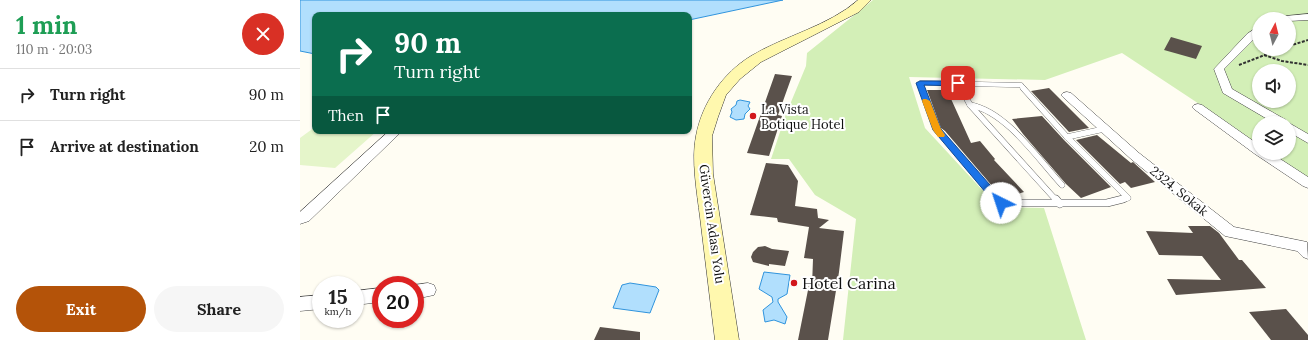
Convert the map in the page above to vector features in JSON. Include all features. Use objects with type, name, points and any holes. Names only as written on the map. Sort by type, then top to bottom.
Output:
[{"type":"main road","name":"Güvercin Adası Yolu","points":[[727,340],[704,174],[704,136],[719,94],[735,76],[756,60],[855,9],[865,0]]},
{"type":"street","points":[[1296,18],[1308,17]]},
{"type":"street","points":[[1252,34],[1219,69],[1228,91],[1270,116]]},
{"type":"street","name":"2324. Sokak","points":[[1066,95],[1135,156],[1230,232],[1302,246],[1308,253]]},
{"type":"street","points":[[1198,107],[1252,146]]},
{"type":"street","points":[[1296,131],[1308,139]]},
{"type":"street","points":[[300,219],[304,217],[393,134]]},
{"type":"street","points":[[1273,160],[1308,183]]},
{"type":"street","points":[[300,304],[312,303]]},
{"type":"lane","points":[[920,83],[1021,85],[1067,137],[1128,198],[1107,204],[1001,203],[937,130],[920,83]]},
{"type":"lane","points":[[958,83],[970,105],[991,130],[1060,204]]},
{"type":"lane","points":[[970,105],[985,108],[993,113],[1062,185]]},
{"type":"lane","points":[[1067,137],[1104,129]]},
{"type":"path","points":[[1296,44],[1308,40]]},
{"type":"path","points":[[1219,69],[1233,68],[1262,56]]},
{"type":"path","points":[[1267,56],[1282,61],[1308,65]]},
{"type":"green space","points":[[873,0],[1308,0],[1308,182],[1278,160],[1296,160],[1296,116],[1252,116],[1252,141],[1231,125],[1122,53],[1045,80],[909,77],[925,128],[998,207],[1044,208],[1086,340],[843,340],[856,219],[815,195],[789,159],[771,159],[786,114],[806,66],[807,53]]},
{"type":"green space","points":[[312,129],[312,134],[374,134],[335,168],[300,165],[300,138]]},
{"type":"water","points":[[300,0],[783,0],[692,19],[692,12],[312,12],[312,53],[300,51]]},
{"type":"water","points":[[740,100],[750,102],[748,106],[750,109],[745,114],[744,119],[736,120],[730,117],[732,112],[731,109],[736,105],[737,101]]},
{"type":"water","points":[[764,272],[790,275],[787,294],[778,299],[778,302],[787,317],[785,324],[774,320],[765,322],[763,310],[773,302],[772,297],[759,289]]},
{"type":"water","points":[[630,283],[656,287],[659,290],[650,313],[613,308],[622,285]]},
{"type":"building","points":[[1171,37],[1202,46],[1196,59],[1164,50]]},
{"type":"building","points":[[775,74],[792,76],[778,115],[782,116],[769,156],[747,153]]},
{"type":"building","points":[[1049,88],[1089,128],[1069,132],[1031,91]]},
{"type":"building","points":[[927,90],[947,90],[971,143],[980,141],[995,159],[994,160],[1024,192],[1004,198],[999,194],[941,128]]},
{"type":"building","points":[[1042,116],[1111,187],[1081,198],[1066,184],[1012,119]]},
{"type":"building","points":[[1097,135],[1131,163],[1133,162],[1155,182],[1131,188],[1125,182],[1120,184],[1076,140]]},
{"type":"building","points":[[766,163],[788,165],[798,181],[795,206],[817,209],[818,218],[829,220],[819,228],[844,231],[828,340],[798,340],[809,285],[812,286],[813,259],[804,258],[809,227],[778,222],[777,218],[750,215]]},
{"type":"building","points":[[1188,226],[1210,226],[1219,233],[1239,260],[1242,260],[1266,288],[1176,295],[1167,279],[1221,280],[1202,256],[1159,255],[1146,231],[1193,233]]},
{"type":"building","points":[[765,246],[772,249],[789,251],[785,266],[769,264],[769,266],[753,262],[751,257],[753,252],[758,247]]},
{"type":"building","points":[[1286,309],[1308,335],[1308,340],[1271,340],[1249,312]]},
{"type":"building","points":[[600,327],[640,332],[640,340],[594,340]]},
{"type":"slow traffic","points":[[926,101],[937,130],[941,135]]},
{"type":"place","name":"La Vista Botique Hotel","points":[[753,116]]},
{"type":"place","name":"Hotel Carina","points":[[794,283]]},
{"type":"route","points":[[958,83],[920,83],[937,130],[1001,203]]}]
